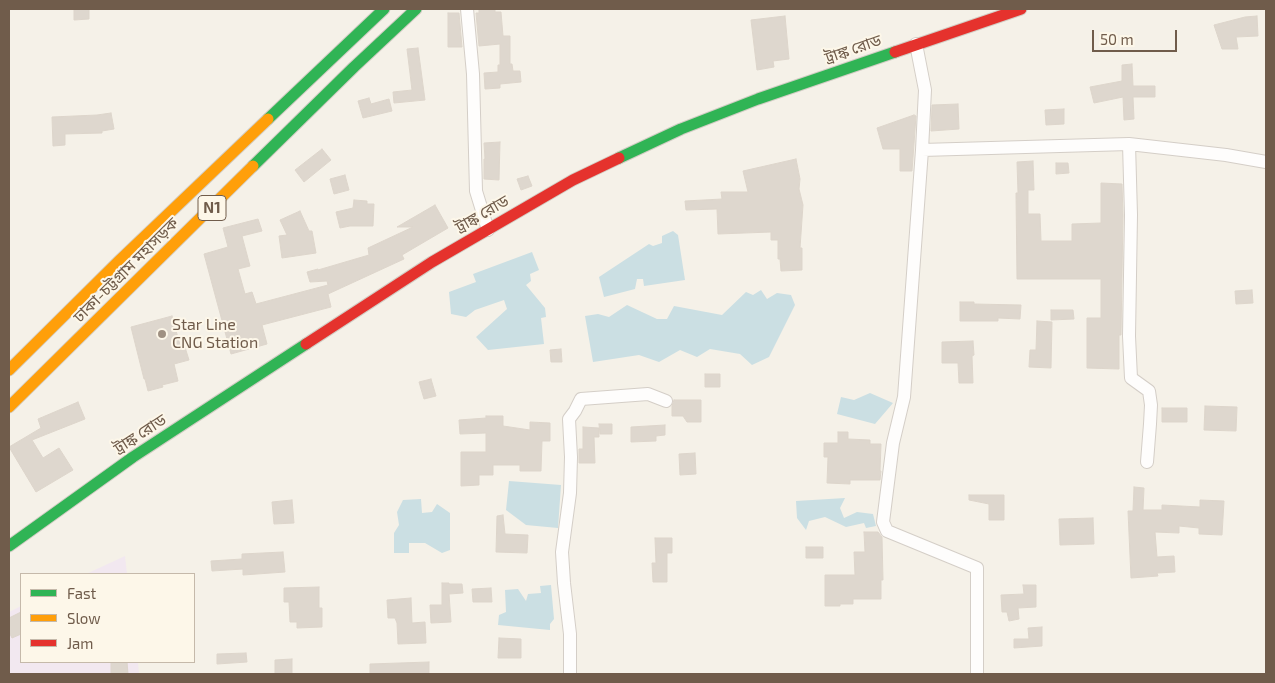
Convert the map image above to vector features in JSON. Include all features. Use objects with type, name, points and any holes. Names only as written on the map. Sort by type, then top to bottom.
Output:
[{"type":"main road","name":"ঢাকা-চট্টগ্রাম মহাসড়ক","points":[[9,370],[118,261],[384,9]]},
{"type":"main road","name":"ঢাকা-চট্টগ্রাম মহাসড়ক","points":[[9,407],[347,74],[416,9]]},
{"type":"main road","name":"ট্রাঙ্ক রোড","points":[[9,546],[133,458],[432,262],[574,180],[681,129],[758,99],[1021,9]]},
{"type":"street","points":[[466,9],[473,74],[476,191],[488,230]]},
{"type":"street","points":[[916,44],[925,90],[922,150],[904,397],[893,443],[883,522],[887,531],[977,568],[977,674]]},
{"type":"street","points":[[922,150],[1129,144],[1226,155],[1266,162]]},
{"type":"street","points":[[1129,144],[1131,215],[1129,336],[1131,378],[1150,391],[1147,462]]},
{"type":"street","points":[[570,674],[570,634],[562,552],[570,484],[569,419],[581,399],[648,394],[666,402]]},
{"type":"shaded area","points":[[673,231],[678,235],[685,280],[644,286],[643,279],[637,279],[635,289],[604,297],[599,277],[649,244],[653,246],[662,243],[662,236]]},
{"type":"shaded area","points":[[532,252],[539,270],[530,274],[531,281],[526,285],[545,308],[546,317],[541,318],[544,344],[488,350],[476,337],[507,309],[504,300],[475,310],[466,317],[451,314],[449,292],[476,282],[473,274]]},
{"type":"shaded area","points":[[761,290],[767,299],[777,293],[791,295],[795,305],[769,357],[752,365],[740,354],[710,349],[697,357],[680,350],[659,362],[639,355],[593,362],[585,316],[598,314],[609,317],[627,305],[657,319],[667,319],[674,306],[722,315],[746,292],[753,295]]},
{"type":"shaded area","points":[[870,393],[893,403],[875,424],[837,414],[841,397],[854,400]]},
{"type":"shaded area","points":[[509,481],[561,485],[558,528],[526,525],[506,510]]},
{"type":"shaded area","points":[[845,498],[840,508],[844,518],[857,512],[873,514],[876,526],[866,528],[864,523],[846,527],[825,517],[809,521],[806,530],[797,518],[796,501]]},
{"type":"shaded area","points":[[421,499],[422,513],[432,512],[437,504],[450,513],[450,550],[442,553],[425,543],[409,543],[409,553],[394,553],[394,533],[399,525],[397,512],[403,500]]},
{"type":"shaded area","points":[[125,556],[127,573],[88,573]]},
{"type":"shaded area","points":[[551,585],[554,619],[550,624],[550,630],[498,625],[499,615],[506,612],[505,590],[518,589],[526,601],[528,594],[541,593],[540,586]]},
{"type":"shaded area","points":[[20,606],[20,663],[138,663],[139,674],[9,674],[9,612]]},
{"type":"building","points":[[74,9],[89,9],[89,19],[74,20]]},
{"type":"building","points":[[479,9],[495,9],[495,12],[501,12],[503,36],[510,36],[510,64],[512,64],[513,71],[520,71],[521,82],[500,84],[500,88],[485,89],[484,73],[498,72],[500,44],[479,46],[476,13],[479,13]]},
{"type":"building","points":[[448,13],[459,13],[462,47],[448,47]]},
{"type":"building","points":[[785,16],[789,59],[773,61],[774,67],[757,70],[751,20]]},
{"type":"building","points":[[1257,16],[1258,36],[1236,37],[1238,49],[1222,49],[1214,25]]},
{"type":"building","points":[[418,48],[425,100],[394,103],[393,92],[412,90],[407,49]]},
{"type":"building","points":[[1132,64],[1133,86],[1155,86],[1155,97],[1133,97],[1134,119],[1124,120],[1123,97],[1094,103],[1090,87],[1122,81],[1122,65]]},
{"type":"building","points":[[369,98],[371,104],[389,99],[392,111],[363,118],[358,101]]},
{"type":"building","points":[[958,104],[959,129],[931,131],[932,105]]},
{"type":"building","points":[[1064,109],[1064,124],[1046,125],[1045,110]]},
{"type":"building","points":[[111,113],[114,129],[102,131],[102,133],[65,134],[65,145],[53,146],[52,117]]},
{"type":"building","points":[[914,115],[916,116],[912,171],[900,171],[900,149],[883,149],[877,128]]},
{"type":"building","points":[[500,142],[499,180],[484,179],[484,143]]},
{"type":"building","points":[[322,149],[331,160],[304,182],[295,170]]},
{"type":"building","points":[[796,159],[800,179],[799,189],[803,205],[800,248],[802,248],[802,270],[781,271],[780,259],[778,259],[778,240],[771,240],[771,232],[718,234],[717,209],[686,210],[685,201],[722,199],[721,192],[748,192],[743,171]]},
{"type":"building","points":[[1033,161],[1034,190],[1028,190],[1028,214],[1040,214],[1041,241],[1072,241],[1072,224],[1101,223],[1101,183],[1122,184],[1123,215],[1119,369],[1087,368],[1087,318],[1101,318],[1101,279],[1017,279],[1017,162]]},
{"type":"building","points":[[1056,163],[1068,163],[1069,173],[1056,174]]},
{"type":"building","points":[[345,175],[349,190],[334,194],[330,179]]},
{"type":"building","points":[[528,176],[532,186],[521,190],[517,179]]},
{"type":"building","points":[[354,200],[367,201],[367,204],[374,204],[373,226],[340,228],[336,212],[353,208]]},
{"type":"building","points":[[435,205],[448,228],[402,255],[404,259],[328,294],[331,307],[262,325],[267,344],[231,354],[204,254],[228,247],[223,228],[258,219],[262,231],[242,236],[250,266],[238,269],[245,294],[252,292],[256,304],[328,285],[327,281],[310,282],[307,272],[369,255],[368,248],[413,227],[397,227]]},
{"type":"building","points":[[300,211],[309,231],[312,231],[316,253],[282,258],[279,236],[287,235],[280,220]]},
{"type":"building","points":[[1252,290],[1253,303],[1236,304],[1235,291]]},
{"type":"building","points":[[960,302],[1021,305],[1020,319],[998,318],[998,321],[960,321]]},
{"type":"building","points":[[1051,310],[1073,310],[1074,319],[1051,320]]},
{"type":"building","points":[[172,316],[180,345],[184,344],[189,360],[174,364],[178,381],[148,391],[131,327]]},
{"type":"building","points":[[1037,321],[1052,322],[1051,368],[1029,367],[1030,350],[1036,350]]},
{"type":"building","points":[[973,341],[973,383],[959,383],[958,363],[942,363],[942,342]]},
{"type":"building","points":[[561,349],[562,362],[551,362],[550,350]]},
{"type":"building","points":[[705,374],[720,374],[720,387],[705,387]]},
{"type":"building","points":[[431,379],[436,396],[424,399],[419,382]]},
{"type":"building","points":[[674,400],[701,400],[701,422],[687,422],[683,416],[672,416]]},
{"type":"building","points":[[78,402],[85,419],[32,440],[43,458],[59,448],[73,470],[36,492],[9,447],[41,428],[38,419]]},
{"type":"building","points":[[1205,406],[1237,407],[1236,431],[1204,430]]},
{"type":"building","points":[[1162,408],[1187,408],[1187,422],[1162,422]]},
{"type":"building","points":[[486,416],[503,416],[503,426],[530,430],[530,422],[550,423],[550,441],[542,441],[541,471],[520,471],[520,465],[493,465],[493,475],[479,475],[479,485],[461,486],[461,452],[486,452],[486,433],[460,434],[459,420],[486,418]]},
{"type":"building","points":[[599,424],[612,424],[612,434],[600,434]]},
{"type":"building","points":[[665,425],[665,435],[656,436],[656,441],[631,442],[631,427]]},
{"type":"building","points":[[583,427],[599,428],[599,437],[594,437],[595,463],[579,463],[579,449],[583,449]]},
{"type":"building","points":[[838,432],[848,432],[848,439],[870,440],[870,444],[881,444],[880,480],[850,480],[850,484],[827,483],[828,457],[824,457],[824,443],[838,443]]},
{"type":"building","points":[[695,453],[696,474],[680,475],[679,454]]},
{"type":"building","points":[[1134,487],[1144,488],[1143,510],[1162,510],[1162,505],[1200,507],[1200,500],[1224,501],[1222,535],[1199,534],[1199,528],[1179,526],[1179,533],[1155,532],[1157,557],[1174,556],[1175,572],[1157,573],[1158,576],[1131,578],[1128,511],[1133,511]]},
{"type":"building","points":[[969,495],[1004,495],[1004,520],[989,520],[989,504],[969,500]]},
{"type":"building","points":[[292,500],[294,523],[274,524],[272,502]]},
{"type":"building","points":[[503,515],[505,534],[528,535],[527,553],[496,552],[497,516]]},
{"type":"building","points":[[1093,518],[1094,544],[1060,545],[1059,519]]},
{"type":"building","points":[[864,532],[878,532],[882,537],[883,580],[881,580],[881,599],[853,599],[853,604],[825,606],[825,575],[855,575],[854,552],[865,552]]},
{"type":"building","points":[[655,538],[672,538],[672,553],[667,553],[667,582],[653,582],[652,563],[656,563]]},
{"type":"building","points":[[806,547],[823,547],[823,558],[806,558]]},
{"type":"building","points":[[283,552],[285,572],[243,575],[243,569],[212,571],[211,561],[242,559],[242,554]]},
{"type":"building","points":[[442,583],[462,584],[463,593],[449,594],[451,622],[431,623],[430,605],[442,605]]},
{"type":"building","points":[[1023,585],[1036,585],[1036,607],[1018,608],[1019,619],[1009,621],[1007,612],[1002,612],[1001,595],[1024,594]]},
{"type":"building","points":[[319,587],[319,608],[322,608],[322,627],[297,628],[297,622],[290,622],[289,602],[284,602],[284,588]]},
{"type":"building","points":[[491,588],[492,602],[473,602],[472,589]]},
{"type":"building","points":[[411,598],[412,623],[425,622],[426,643],[398,644],[397,623],[395,618],[388,618],[387,600]]},
{"type":"building","points":[[20,612],[20,634],[12,638],[9,632],[9,618]]},
{"type":"building","points":[[1042,627],[1042,646],[1014,648],[1014,639],[1029,639],[1028,628]]},
{"type":"building","points":[[499,638],[521,639],[521,658],[498,658]]},
{"type":"building","points":[[246,653],[247,662],[217,664],[217,654]]},
{"type":"building","points":[[292,659],[292,674],[275,674],[275,660]]},
{"type":"building","points":[[429,662],[429,674],[370,674],[370,664]]},
{"type":"building","points":[[111,663],[127,663],[128,674],[111,674]]},
{"type":"traffic: fast","points":[[268,119],[384,9]]},
{"type":"traffic: fast","points":[[253,166],[416,9]]},
{"type":"traffic: fast","points":[[619,158],[681,129],[758,99],[895,52]]},
{"type":"traffic: fast","points":[[9,546],[133,457],[306,344]]},
{"type":"traffic: slow","points":[[9,370],[119,261],[268,119]]},
{"type":"traffic: slow","points":[[9,407],[253,166]]},
{"type":"traffic: jam","points":[[895,52],[1021,9]]},
{"type":"traffic: jam","points":[[306,344],[432,262],[573,180],[619,158]]},
{"type":"place","name":"Star Line CNG Station","points":[[162,334]]}]
